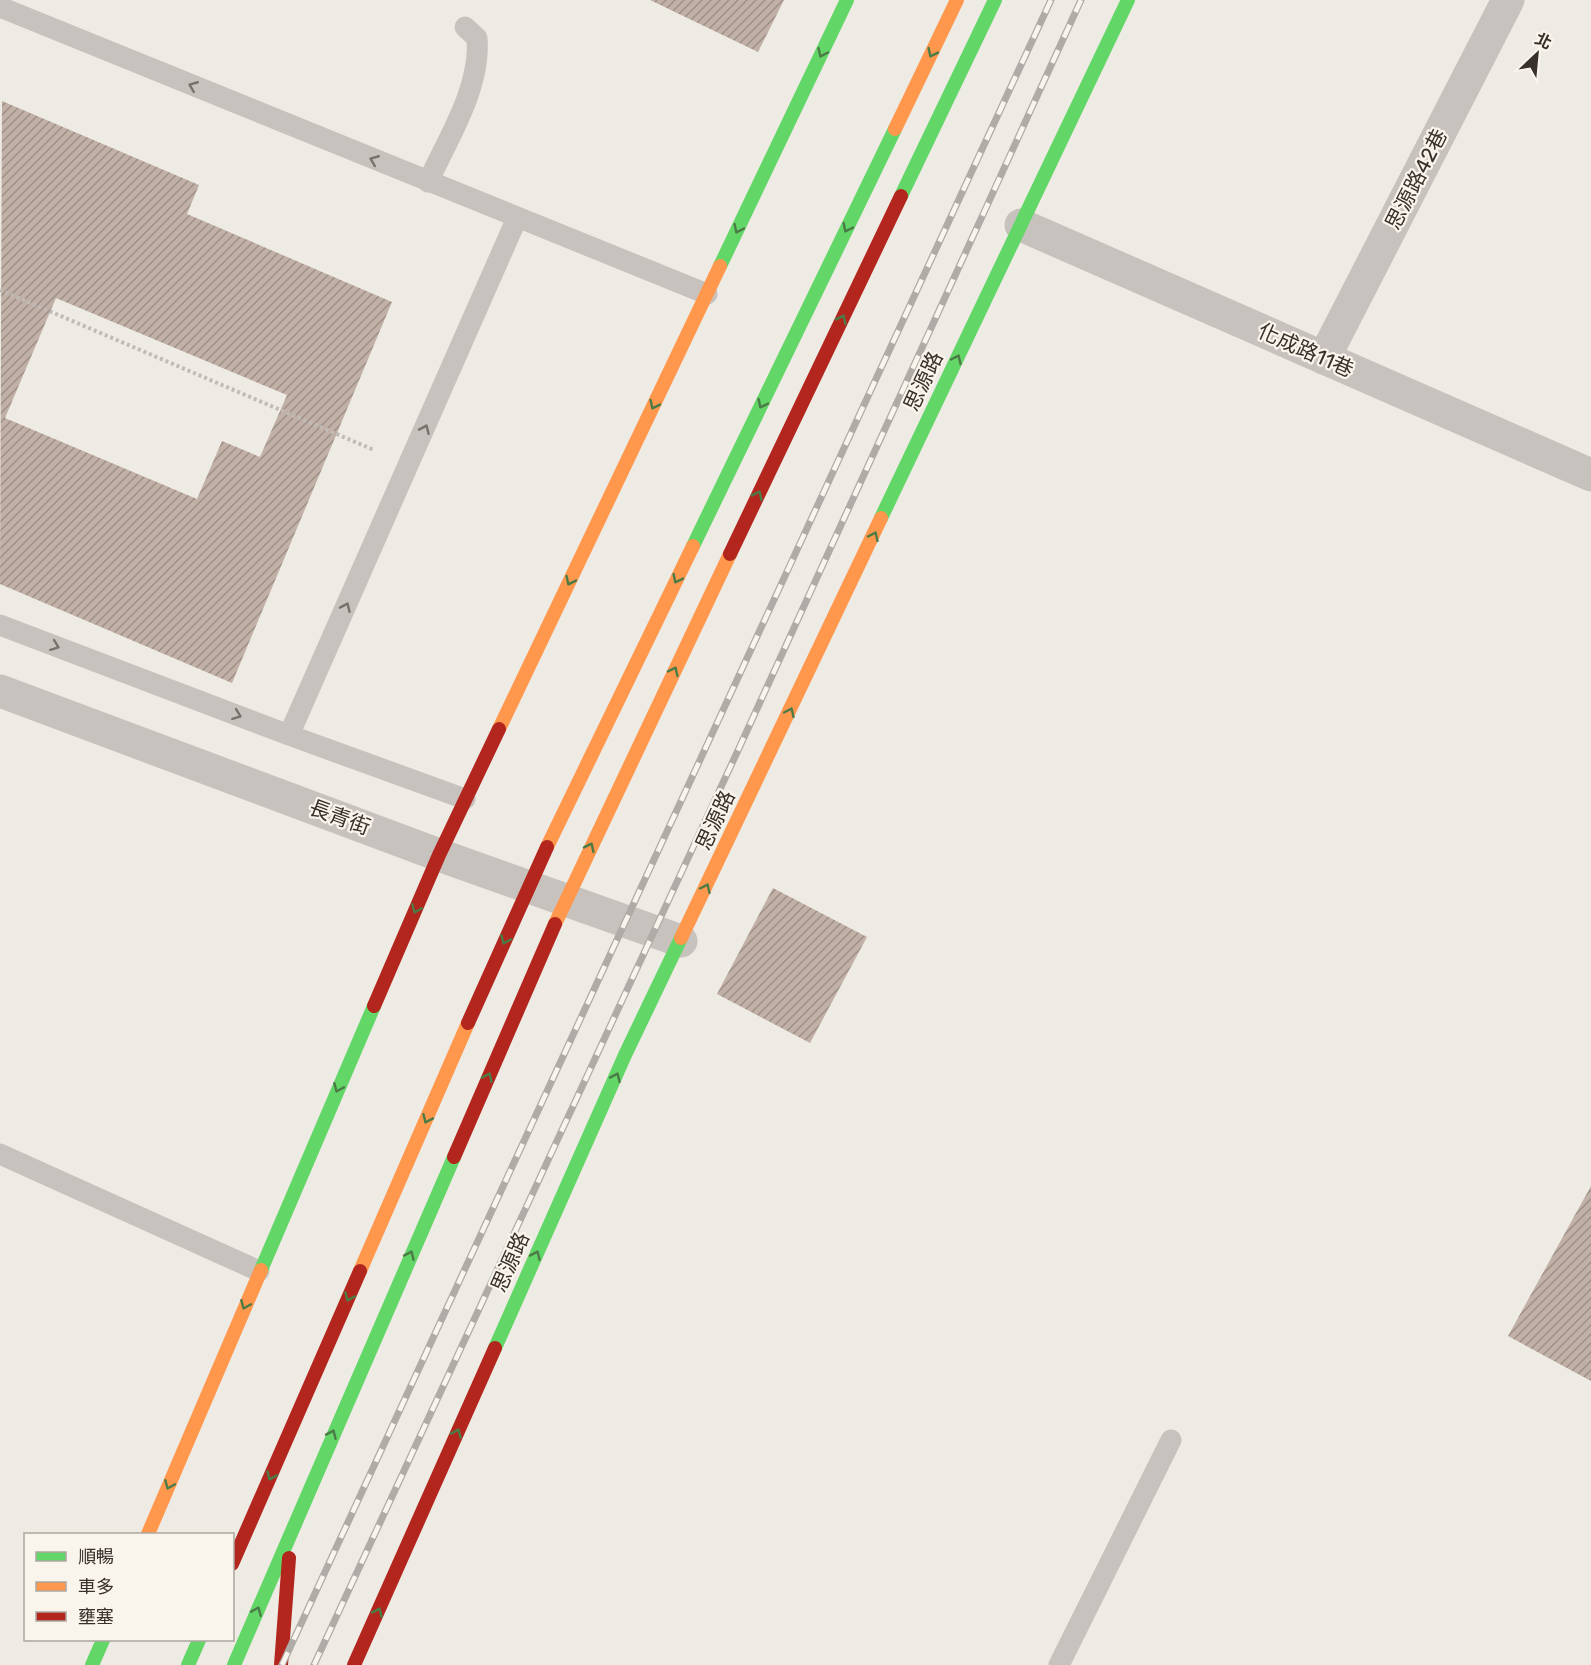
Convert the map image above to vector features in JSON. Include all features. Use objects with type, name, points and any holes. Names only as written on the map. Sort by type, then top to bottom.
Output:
[{"type":"main road","points":[[148,1533],[439,855],[847,0]]},
{"type":"main road","points":[[234,1558],[528,886],[957,0]]},
{"type":"main road","points":[[234,1665],[292,1526],[565,900],[995,0]]},
{"type":"main road","name":"思源路","points":[[354,1665],[625,1055],[1128,0]]},
{"type":"main road","points":[[280,1665],[292,1526]]},
{"type":"main road","points":[[92,1665],[103,1641]]},
{"type":"main road","points":[[188,1665],[199,1641]]},
{"type":"street","name":"思源路42巷","points":[[1324,358],[1508,0]]},
{"type":"street","name":"化成路11巷","points":[[1021,225],[1591,475]]},
{"type":"street","name":"長青街","points":[[0,691],[439,855],[681,941]]},
{"type":"lane","points":[[0,7],[707,294]]},
{"type":"lane","points":[[428,182],[465,102],[479,57],[477,38],[465,27]]},
{"type":"lane","points":[[289,735],[517,218]]},
{"type":"lane","points":[[0,625],[465,799]]},
{"type":"lane","points":[[0,1154],[259,1271]]},
{"type":"lane","points":[[1059,1665],[1171,1440]]},
{"type":"path","points":[[0,290],[409,465]]},
{"type":"building","points":[[650,0],[784,0],[758,52]]},
{"type":"building","points":[[2,101],[199,185],[187,214],[392,302],[232,683],[0,584]],"holes":[[[56,298],[287,395],[260,457],[222,441],[197,499],[5,418]]]},
{"type":"building","points":[[773,888],[867,937],[810,1043],[717,994]]},
{"type":"building","points":[[1591,1186],[1591,1381],[1508,1336]]},
{"type":"railway","points":[[282,1665],[1051,0]]},
{"type":"railway","points":[[314,1665],[740,746],[1081,0]]},
{"type":"traffic: fast","points":[[720,266],[847,0]]},
{"type":"traffic: fast","points":[[901,196],[995,0]]},
{"type":"traffic: fast","points":[[881,518],[1128,0]]},
{"type":"traffic: fast","points":[[693,546],[895,129]]},
{"type":"traffic: fast","points":[[495,1348],[625,1055],[681,938]]},
{"type":"traffic: fast","points":[[261,1270],[374,1006]]},
{"type":"traffic: fast","points":[[234,1665],[454,1157]]},
{"type":"traffic: fast","points":[[92,1665],[103,1641]]},
{"type":"traffic: fast","points":[[188,1665],[199,1641]]},
{"type":"traffic: slow","points":[[895,129],[957,0]]},
{"type":"traffic: slow","points":[[499,729],[720,266]]},
{"type":"traffic: slow","points":[[681,938],[881,518]]},
{"type":"traffic: slow","points":[[547,847],[693,546]]},
{"type":"traffic: slow","points":[[555,924],[730,554]]},
{"type":"traffic: slow","points":[[360,1271],[468,1023]]},
{"type":"traffic: slow","points":[[148,1533],[261,1270]]},
{"type":"traffic: jam","points":[[730,554],[901,196]]},
{"type":"traffic: jam","points":[[374,1006],[439,855],[499,729]]},
{"type":"traffic: jam","points":[[468,1023],[547,847]]},
{"type":"traffic: jam","points":[[454,1157],[555,924]]},
{"type":"traffic: jam","points":[[234,1559],[360,1271]]},
{"type":"traffic: jam","points":[[354,1665],[495,1348]]},
{"type":"traffic: jam","points":[[281,1665],[289,1558]]}]
